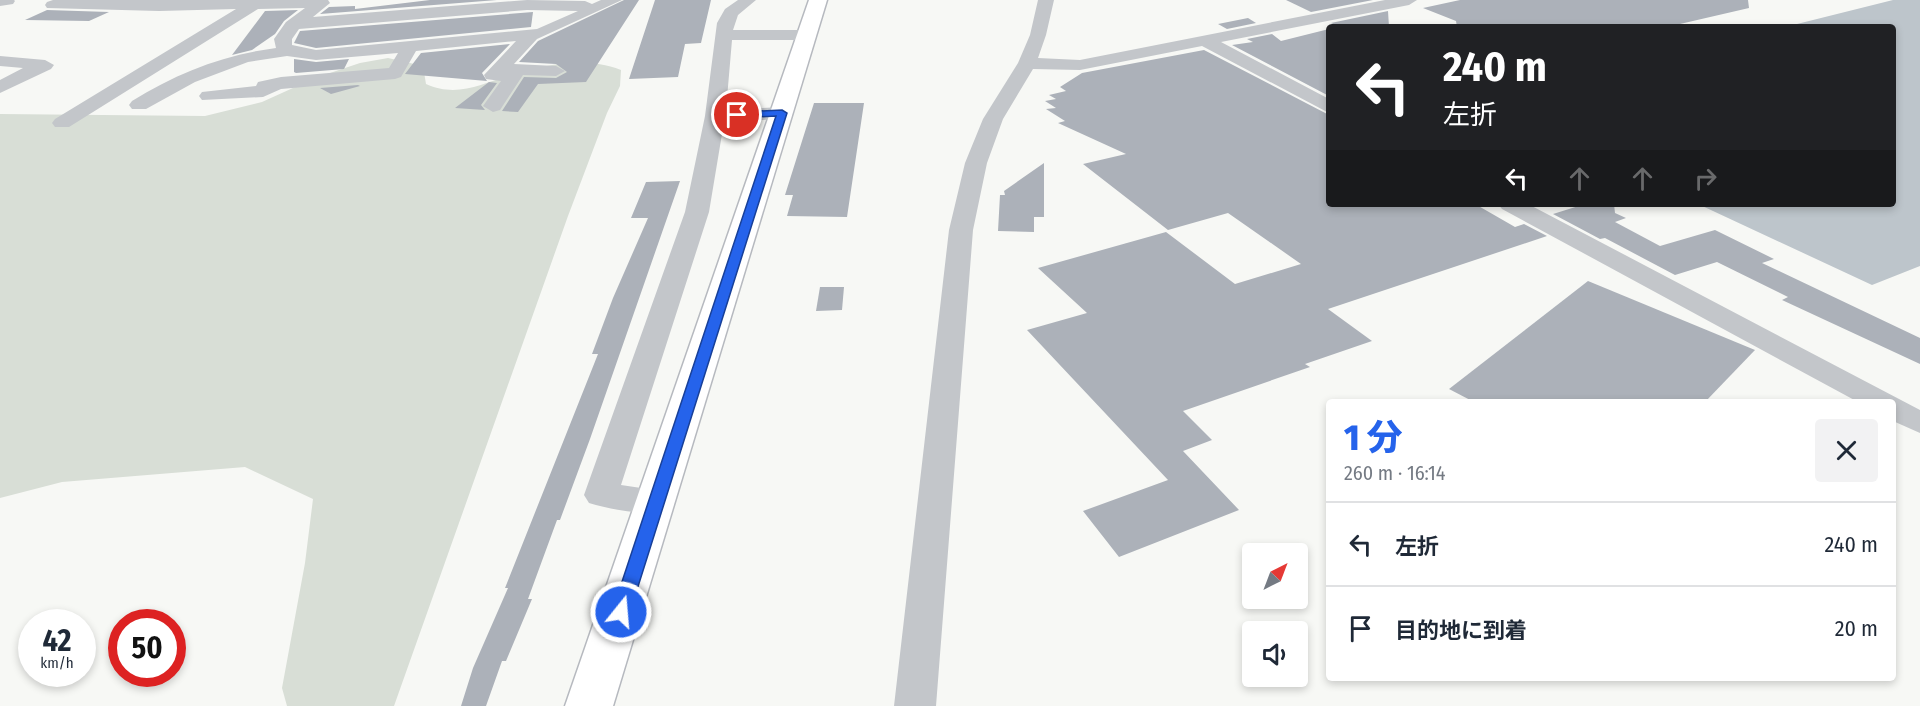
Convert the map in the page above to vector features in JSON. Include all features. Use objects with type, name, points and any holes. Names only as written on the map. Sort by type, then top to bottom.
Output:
[{"type":"main road","points":[[589,706],[818,0]]},
{"type":"street","points":[[139,105],[167,87],[244,58],[289,50],[316,55],[540,34],[614,0]]},
{"type":"street","points":[[656,501],[601,495],[697,213],[715,116],[725,23],[731,12],[748,0]]},
{"type":"street","points":[[915,706],[961,230],[976,163],[988,130],[1027,63],[1038,35],[1046,0]]},
{"type":"street","points":[[1027,63],[1080,65],[1405,0]]},
{"type":"street","points":[[135,17],[163,3]]},
{"type":"street","points":[[53,5],[322,3],[294,24],[283,39],[284,47],[289,50]]},
{"type":"street","points":[[62,123],[255,4]]},
{"type":"street","points":[[294,24],[527,5],[585,6],[468,22],[460,26],[384,31]]},
{"type":"street","points":[[493,106],[514,76],[493,75],[532,35]]},
{"type":"street","points":[[724,35],[807,35]]},
{"type":"street","points":[[1204,40],[1326,105]]},
{"type":"street","points":[[209,96],[263,91],[265,86],[281,83],[395,73],[410,46]]},
{"type":"street","points":[[0,62],[45,65],[2,85]]},
{"type":"street","points":[[499,69],[556,71]]},
{"type":"street","points":[[715,116],[782,113]]},
{"type":"street","points":[[1516,207],[1875,399]]},
{"type":"street","points":[[1896,410],[1920,423]]},
{"type":"shaded area","points":[[1893,0],[1920,0],[1920,266],[1872,285],[1704,207],[1896,207],[1896,24],[1797,24]]},
{"type":"shaded area","points":[[388,58],[423,66],[426,84],[448,90],[469,88],[511,75],[566,63],[593,63],[621,70],[620,86],[607,113],[568,216],[394,706],[287,706],[282,688],[305,563],[313,499],[245,467],[62,482],[0,498],[0,114],[205,116],[262,102],[315,78],[360,63]]},
{"type":"building","points":[[430,0],[497,0],[320,14],[329,7],[355,6],[355,9]]},
{"type":"building","points":[[624,0],[639,0],[586,82],[538,84],[518,112],[502,111],[524,77],[556,78],[567,72],[556,64],[519,62],[538,41]]},
{"type":"building","points":[[655,0],[711,0],[701,43],[685,44],[678,77],[629,79]]},
{"type":"building","points":[[1286,0],[1373,0],[1311,12]]},
{"type":"building","points":[[1460,0],[1748,0],[1749,8],[1680,24],[1456,24],[1456,21],[1423,8]]},
{"type":"building","points":[[47,10],[109,12],[89,21],[25,20]]},
{"type":"building","points":[[298,10],[284,21],[275,34],[252,50],[232,55],[265,11]]},
{"type":"building","points":[[1388,11],[1389,24],[1331,23]]},
{"type":"building","points":[[533,12],[531,27],[316,48],[294,43],[300,31]]},
{"type":"building","points":[[1248,18],[1256,23],[1227,29],[1218,24]]},
{"type":"building","points":[[1326,30],[1326,94],[1232,45],[1253,42],[1247,39],[1272,34],[1281,41]]},
{"type":"building","points":[[510,44],[482,73],[487,81],[405,74],[421,53]]},
{"type":"building","points":[[1204,50],[1326,113],[1326,207],[1480,207],[1515,227],[1524,224],[1547,236],[1328,309],[1372,341],[1305,364],[1310,367],[1183,411],[1212,440],[1183,451],[1239,510],[1119,557],[1083,511],[1168,480],[1027,330],[1087,313],[1038,268],[1166,232],[1235,284],[1301,264],[1228,213],[1168,230],[1083,164],[1126,154],[1058,123],[1065,121],[1046,109],[1056,108],[1045,101],[1056,99],[1049,95],[1066,91],[1060,87],[1082,73]]},
{"type":"building","points":[[294,59],[316,62],[349,59],[344,69],[296,73],[294,72]]},
{"type":"building","points":[[489,82],[497,83],[481,105],[485,110],[455,108]]},
{"type":"building","points":[[360,86],[331,94],[320,88]]},
{"type":"building","points":[[814,103],[864,103],[847,217],[787,216],[793,195],[785,195]]},
{"type":"building","points":[[1044,163],[1044,217],[1034,217],[1034,232],[998,231],[1000,195],[1005,195],[1004,191]]},
{"type":"building","points":[[680,181],[590,439],[528,599],[532,599],[506,661],[502,661],[486,706],[461,706],[473,668],[508,588],[505,588],[598,354],[592,354],[613,298],[648,218],[631,218],[646,182]]},
{"type":"building","points":[[1575,207],[1614,207],[1615,213],[1626,218],[1615,222],[1660,246],[1715,230],[1774,259],[1762,263],[1920,338],[1920,364],[1782,300],[1788,297],[1717,262],[1675,275],[1553,214]]},
{"type":"building","points":[[1588,281],[1755,350],[1708,399],[1468,399],[1449,389]]},
{"type":"building","points":[[820,287],[844,287],[842,310],[816,311]]},
{"type":"route","points":[[621,612],[782,113],[737,115]]}]
